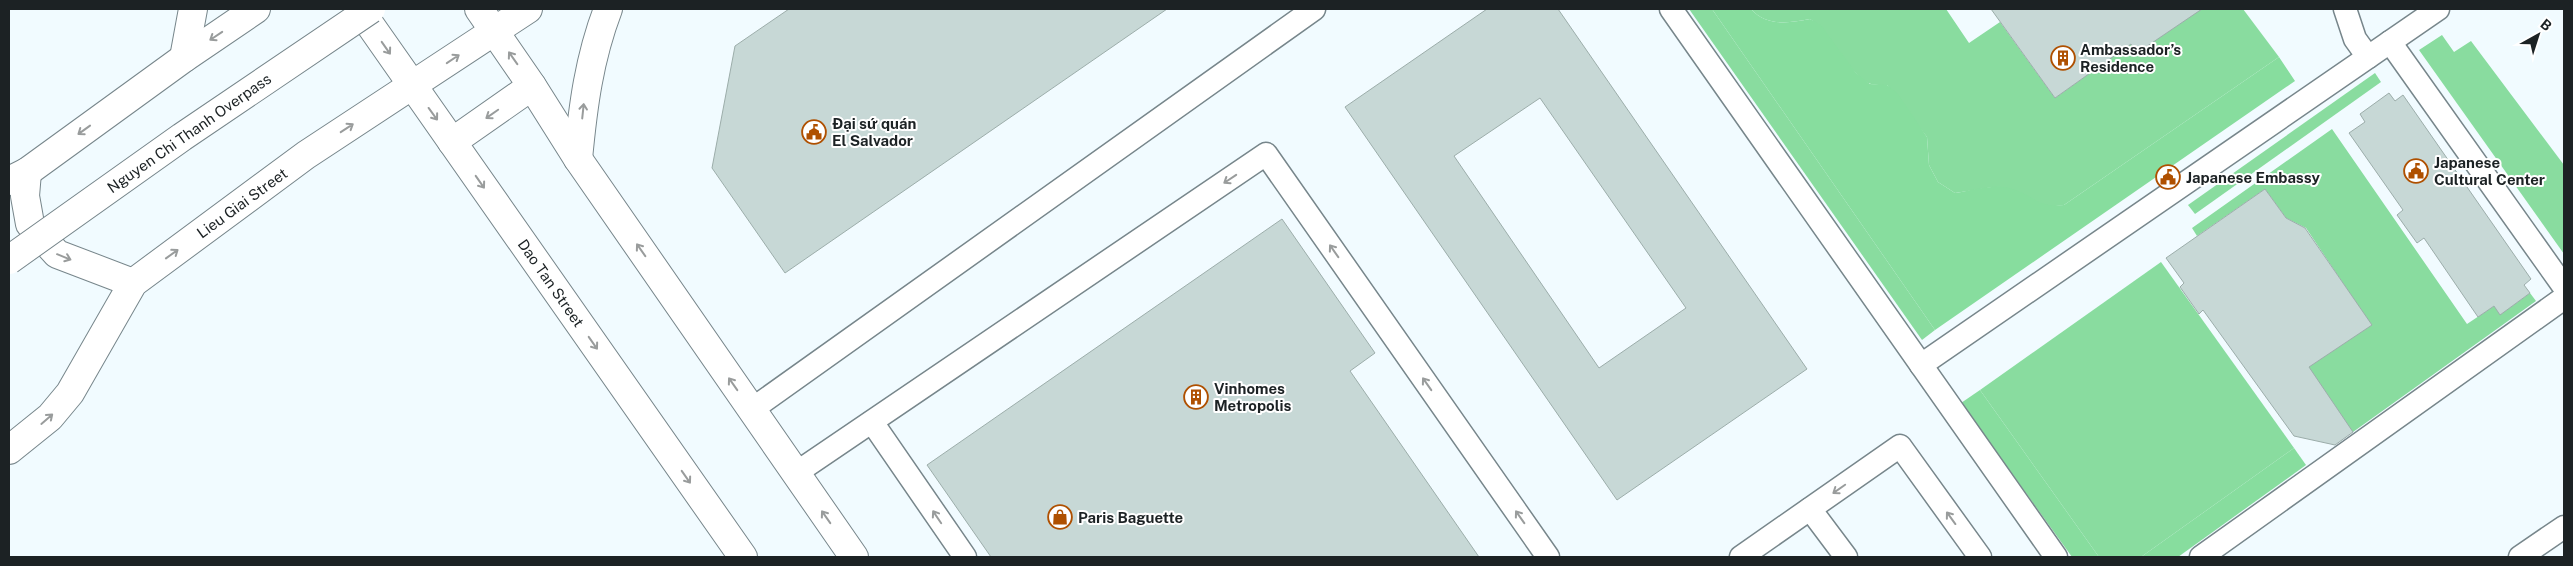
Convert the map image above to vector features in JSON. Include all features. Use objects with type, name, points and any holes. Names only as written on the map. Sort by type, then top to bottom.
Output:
[{"type":"main road","points":[[184,58],[193,9]]},
{"type":"main road","points":[[133,283],[57,254],[30,224],[25,196],[18,176],[256,9]]},
{"type":"main road","name":"Dao Tan Street","points":[[358,9],[742,557]]},
{"type":"main road","name":"Nguyen Chi Thanh Overpass","points":[[9,260],[182,137],[372,9]]},
{"type":"main road","points":[[479,9],[532,86],[578,159],[854,557]]},
{"type":"main road","name":"Lieu Giai Street","points":[[9,450],[50,417],[70,393],[87,359],[133,283],[306,155],[413,87],[528,9]]},
{"type":"main road","points":[[578,159],[584,96],[594,44],[608,9]]},
{"type":"main road","points":[[452,142],[532,86]]},
{"type":"lane","points":[[751,410],[1314,9]]},
{"type":"lane","points":[[1671,9],[2056,557]]},
{"type":"lane","points":[[2345,9],[2355,40],[2368,57]]},
{"type":"lane","points":[[1920,365],[2438,9]]},
{"type":"lane","points":[[2390,42],[2564,287]]},
{"type":"lane","points":[[796,473],[1266,154],[1548,557]]},
{"type":"lane","points":[[2201,557],[2564,298]]},
{"type":"lane","points":[[872,422],[965,557]]},
{"type":"lane","points":[[1741,557],[1900,446],[1980,557]]},
{"type":"lane","points":[[1810,509],[1846,557]]},
{"type":"lane","points":[[2520,557],[2564,527]]},
{"type":"green space","points":[[1689,9],[1712,9],[1935,330],[1922,340]]},
{"type":"green space","points":[[1712,9],[1751,9],[1757,15],[1771,21],[1794,22],[1810,19],[1821,25],[1856,73],[1870,84],[1887,85],[1898,94],[1927,137],[1929,165],[1938,182],[1955,193],[1989,187],[2002,187],[2017,191],[2041,203],[2064,205],[2279,57],[2295,81],[1935,330]]},
{"type":"green space","points":[[1751,9],[1946,9],[1969,43],[2000,22],[2055,98],[2104,63],[2123,33],[2137,53],[2176,26],[2168,13],[2175,9],[2243,9],[2279,57],[2064,205],[2048,207],[2009,189],[1993,187],[1955,193],[1938,182],[1929,165],[1927,137],[1887,85],[1871,84],[1863,80],[1848,64],[1826,34],[1810,19],[1794,22],[1771,21],[1757,15]]},
{"type":"green space","points":[[2442,35],[2454,52],[2471,41],[2564,165],[2564,254],[2419,50]]},
{"type":"green space","points":[[2375,73],[2381,82],[2195,214],[2188,205]]},
{"type":"green space","points":[[2332,129],[2467,324],[2494,306],[2501,314],[2530,293],[2536,301],[2353,432],[2292,378],[2371,325],[2306,228],[2286,218],[2265,189],[2197,236],[2192,228]]},
{"type":"green space","points":[[2161,262],[2294,448],[2141,557],[2099,557],[1980,390]]},
{"type":"green space","points":[[1980,390],[2099,557],[2072,557],[1961,403]]},
{"type":"green space","points":[[2294,448],[2306,465],[2178,557],[2141,557]]},
{"type":"building","points":[[789,9],[1167,9],[785,273],[712,168],[735,46]]},
{"type":"building","points":[[1487,9],[1558,9],[1807,369],[1617,500],[1345,107]],"holes":[[[1540,98],[1686,308],[1599,368],[1454,156]]]},
{"type":"building","name":"Ambassador’s Residence","points":[[1991,9],[2202,9],[2137,53],[2131,44],[2055,98]]},
{"type":"building","name":"Japanese Cultural Center","points":[[2389,93],[2395,101],[2403,95],[2531,279],[2524,285],[2530,293],[2500,315],[2494,306],[2478,317],[2424,238],[2417,243],[2397,215],[2403,210],[2349,133],[2365,122],[2360,114]]},
{"type":"building","points":[[2265,189],[2286,218],[2305,228],[2372,325],[2309,367],[2353,432],[2335,445],[2294,436],[2203,310],[2199,314],[2180,287],[2184,283],[2166,258]]},
{"type":"building","name":"Vinhomes Metropolis","points":[[1282,219],[1375,353],[1350,371],[1479,557],[991,557],[927,465]]},
{"type":"place","name":"Ambassador’s Residence","points":[[2063,58]]},
{"type":"place","name":"Đại sứ quán El Salvador","points":[[814,132]]},
{"type":"place","name":"Japanese Cultural Center","points":[[2416,171]]},
{"type":"place","name":"Japanese Embassy","points":[[2168,177]]},
{"type":"place","name":"Vinhomes Metropolis","points":[[1196,397]]},
{"type":"place","name":"Paris Baguette","points":[[1060,517]]}]
